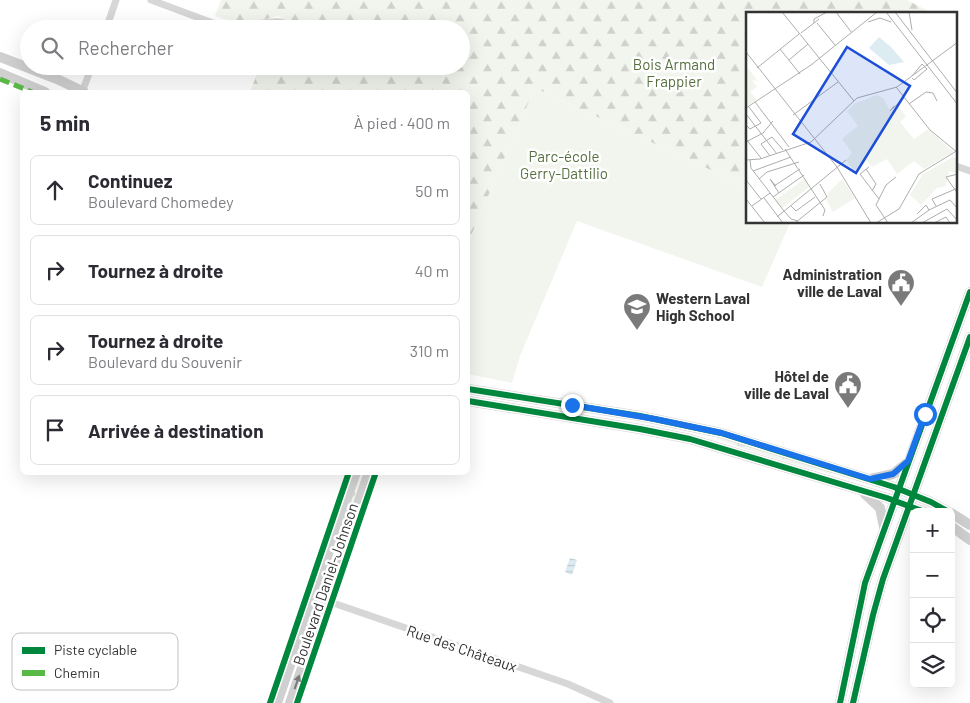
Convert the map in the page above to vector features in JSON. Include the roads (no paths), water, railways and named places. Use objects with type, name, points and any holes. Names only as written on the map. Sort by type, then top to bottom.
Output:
[{"type":"street","points":[[109,20],[116,0]]},
{"type":"street","points":[[151,0],[205,20]]},
{"type":"street","points":[[0,57],[20,65]]},
{"type":"street","points":[[0,74],[40,90]]},
{"type":"street","points":[[47,75],[79,90]]},
{"type":"street","points":[[84,90],[89,75]]},
{"type":"street","points":[[958,167],[970,171]]},
{"type":"street","points":[[840,703],[863,592],[884,528],[970,292]]},
{"type":"street","points":[[854,703],[878,595],[912,494],[970,337]]},
{"type":"street","points":[[470,389],[633,415],[722,433],[870,479],[912,494],[942,508]]},
{"type":"street","points":[[470,402],[640,428],[692,439],[914,508]]},
{"type":"street","points":[[870,479],[893,474],[908,461]]},
{"type":"street","name":"Boulevard Daniel-Johnson","points":[[277,703],[355,475]]},
{"type":"street","name":"Boulevard Daniel-Johnson","points":[[290,703],[368,475]]},
{"type":"street","points":[[860,490],[880,508],[884,528]]},
{"type":"street","points":[[955,515],[970,525]]},
{"type":"street","points":[[955,529],[970,540]]},
{"type":"street","name":"Rue des Châteaux","points":[[313,596],[568,684],[610,703]]},
{"type":"place","name":"Administration ville de Laval","points":[[901,307]]},
{"type":"place","name":"Western Laval High School","points":[[637,331]]},
{"type":"place","name":"Hôtel de ville de Laval","points":[[848,409]]},
{"type":"park label","name":"Bois Armand Frappier","points":[[674,72]]},
{"type":"park label","name":"Parc-école Gerry-Dattilio","points":[[564,164]]}]
